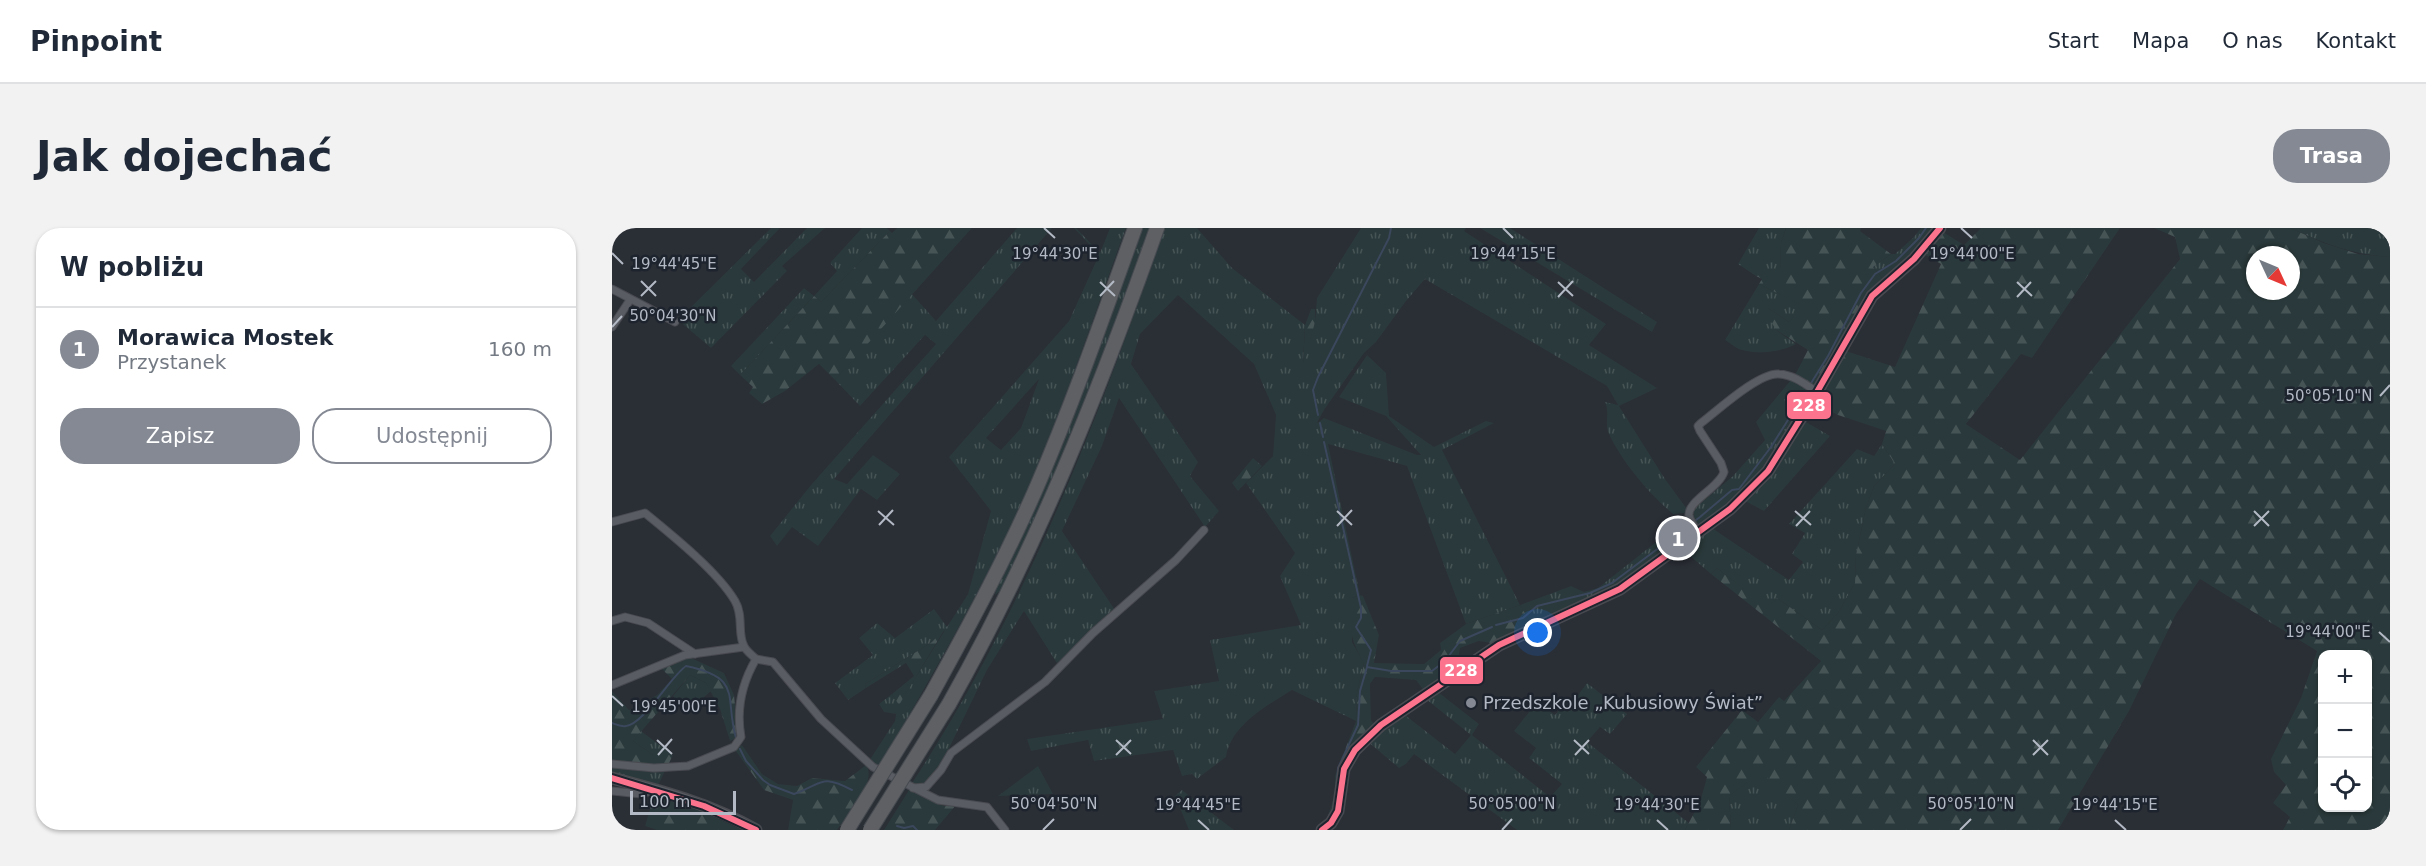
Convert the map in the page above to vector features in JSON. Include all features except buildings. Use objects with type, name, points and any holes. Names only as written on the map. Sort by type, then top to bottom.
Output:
[{"type":"highway","points":[[847,830],[931,695],[979,607],[1037,485],[1085,368],[1135,228]]},
{"type":"highway","points":[[870,830],[949,704],[997,617],[1055,494],[1104,375],[1157,228]]},
{"type":"street","points":[[1322,830],[1331,823],[1338,810],[1344,769],[1355,750],[1381,725],[1499,645],[1620,589],[1694,525],[1730,509],[1768,471],[1814,390],[1872,296],[1914,259],[1940,228]]},
{"type":"street","points":[[612,290],[675,322]]},
{"type":"street","points":[[612,327],[630,300]]},
{"type":"street","points":[[1694,525],[1690,510],[1716,485],[1724,472],[1721,463],[1698,426],[1751,385],[1770,375],[1795,377],[1814,390]]},
{"type":"street","points":[[612,522],[645,513],[718,579],[737,605],[742,624],[741,639],[744,647],[756,659],[773,662],[821,719],[866,762],[938,801],[987,807],[1005,830]]},
{"type":"street","points":[[913,788],[926,787],[941,770],[951,753],[1045,682],[1093,633],[1176,560],[1204,530]]},
{"type":"street","points":[[612,621],[625,617],[648,623],[692,649],[695,654]]},
{"type":"street","points":[[612,685],[684,655],[744,647]]},
{"type":"street","points":[[612,764],[654,768],[688,766],[734,747],[741,737],[739,726],[742,690],[756,659]]},
{"type":"street","points":[[612,778],[695,802],[737,819],[756,830]]},
{"type":"street","points":[[612,792],[641,794],[655,789]]},
{"type":"green space","points":[[771,228],[780,228],[741,269],[754,282],[807,228],[825,228],[782,266],[787,271],[711,348],[678,320]]},
{"type":"green space","points":[[862,228],[887,228],[890,231],[821,302],[814,296],[837,271],[830,263]]},
{"type":"green space","points":[[897,228],[972,228],[835,380],[819,364],[785,391],[762,404],[749,393],[753,387],[740,375],[814,296],[821,302],[890,231],[892,233]]},
{"type":"green space","points":[[1017,228],[1052,228],[834,479],[847,484],[873,455],[900,474],[877,500],[861,489],[818,546],[792,527],[777,546],[770,536],[811,485],[936,344],[925,335],[860,406],[835,380],[911,293],[936,321]]},
{"type":"green space","points":[[1074,228],[1100,253],[1110,228],[1126,228],[1063,401],[1021,504],[971,605],[879,767],[869,761],[895,721],[896,714],[884,712],[879,704],[892,694],[899,704],[945,630],[932,642],[865,684],[866,688],[848,700],[835,683],[873,655],[859,638],[877,623],[895,638],[934,609],[947,627],[968,594],[991,511],[949,457],[1069,321],[1099,255]],"holes":[[[1039,379],[1021,428],[1001,450],[986,438]]]},
{"type":"green space","points":[[1140,228],[1152,228],[1092,390],[1008,585],[995,595],[997,580]]},
{"type":"green space","points":[[1165,228],[1197,228],[1232,268],[1305,325],[1303,363],[1315,322],[1317,298],[1361,228],[1466,228],[1464,231],[1606,324],[1589,345],[1657,388],[1619,406],[1665,479],[1687,509],[1684,513],[1673,514],[1646,487],[1621,456],[1608,430],[1605,402],[1618,405],[1607,386],[1425,279],[1376,342],[1364,353],[1317,423],[1324,418],[1421,455],[1386,416],[1339,397],[1367,355],[1386,373],[1389,416],[1434,447],[1486,421],[1494,423],[1442,450],[1520,605],[1466,624],[1407,466],[1328,444],[1360,595],[1352,598],[1352,642],[1364,663],[1357,692],[1356,721],[1292,690],[1242,726],[1229,746],[1226,757],[1197,779],[1192,774],[1182,776],[1173,750],[1094,761],[1088,740],[1031,751],[1027,739],[1163,719],[1154,691],[1219,681],[1210,640],[1301,625],[1280,576],[1295,553],[1246,483],[1273,456],[1276,415],[1254,364],[1178,295],[1140,334],[1131,364],[1198,462],[1190,476],[1219,511],[1205,527],[1119,398],[1102,446],[1062,531],[1115,610],[1058,665],[1024,611],[987,670],[939,769],[922,786],[912,783],[952,718],[1024,583],[1085,443]]},
{"type":"green space","points":[[1480,228],[1510,228],[1657,322],[1652,332]]},
{"type":"green space","points":[[1759,228],[1786,228],[1781,243],[1780,270],[1756,276],[1738,264]]},
{"type":"green space","points":[[1786,228],[1861,228],[1860,231],[1891,254],[1873,267],[1883,279],[1867,297],[1816,388],[1795,375],[1808,350],[1776,330],[1766,313],[1768,308],[1789,322],[1803,306],[1759,284],[1762,279],[1756,276],[1780,269],[1781,243]]},
{"type":"green space","points":[[1921,228],[1935,228],[1921,247],[1883,279],[1873,267],[1891,254],[1895,254]]},
{"type":"green space","points":[[1981,228],[2120,228],[2032,358],[2021,354],[1966,424],[2020,460],[2180,259],[2175,237],[2154,228],[2290,228],[2324,243],[2358,254],[2390,257],[2390,830],[2283,830],[2290,817],[2273,803],[2286,785],[2274,772],[2271,759],[2301,698],[2317,651],[2200,579],[2176,614],[2129,711],[2058,830],[1789,830],[1798,805],[1761,772],[1729,796],[1731,830],[1685,830],[1700,802],[1707,777],[1696,767],[1742,710],[1758,722],[1779,697],[1784,701],[1821,661],[1711,574],[1717,568],[1768,607],[1777,598],[1822,630],[1838,613],[1855,583],[1856,555],[1866,508],[1874,486],[1895,464],[1882,444],[1886,431],[1838,415],[1816,404],[1846,351],[1895,367],[1941,264],[1925,255],[1943,232],[1964,245]]},
{"type":"green space","points":[[2290,228],[2380,228],[2390,236],[2390,257],[2338,247]]},
{"type":"green space","points":[[1759,284],[1804,306],[1789,322],[1768,308],[1776,330],[1796,344],[1777,351],[1748,352],[1725,340]]},
{"type":"green space","points":[[804,288],[814,296],[740,375],[731,366]]},
{"type":"green space","points":[[1311,309],[1315,309],[1315,322],[1303,367],[1305,325]]},
{"type":"green space","points":[[1795,375],[1816,388],[1769,461],[1749,486],[1637,573],[1597,597],[1532,625],[1520,605],[1571,586],[1584,592],[1598,588],[1670,531],[1669,528],[1693,516],[1695,508],[1733,476],[1765,440],[1756,422]]},
{"type":"green space","points":[[1806,422],[1830,436],[1764,511],[1745,501],[1774,468]]},
{"type":"green space","points":[[1882,444],[1895,464],[1874,486],[1866,508],[1856,555],[1855,583],[1838,613],[1822,630],[1777,598],[1768,608],[1717,568],[1711,574],[1681,548],[1712,528],[1789,580],[1803,562],[1792,554],[1805,533],[1789,524],[1857,449],[1874,456]]},
{"type":"green space","points":[[1253,458],[1262,466],[1238,491],[1232,483]]},
{"type":"green space","points":[[1363,596],[1379,635],[1374,663],[1424,664],[1441,650],[1440,643],[1466,624],[1520,605],[1532,625],[1491,643],[1479,641],[1460,648],[1457,666],[1425,692],[1416,680],[1375,677],[1370,684],[1371,720],[1376,727],[1354,749],[1332,817],[1328,815],[1335,795],[1335,776],[1356,721],[1357,692],[1364,664],[1355,646],[1351,625],[1352,598]]},
{"type":"green space","points":[[946,627],[899,705],[892,694],[914,676],[906,663],[866,688],[865,684],[932,642]]},
{"type":"green space","points":[[689,657],[724,673],[734,695],[738,737],[730,741],[720,709],[706,683],[690,675],[633,741],[653,755],[673,755],[669,763],[651,765],[612,760],[612,691],[629,710],[657,695],[672,679],[660,667]]},
{"type":"green space","points":[[690,675],[706,683],[711,691],[685,714],[673,696]]},
{"type":"green space","points":[[1587,683],[1627,714],[1610,734],[1600,727],[1587,742],[1689,823],[1685,830],[1517,830],[1414,754],[1406,764],[1399,768],[1367,741],[1405,715],[1455,754],[1471,735],[1427,700],[1438,692],[1479,724],[1472,735],[1550,797],[1562,784],[1529,758],[1536,748],[1514,731],[1537,702],[1555,715],[1567,700],[1572,703]]},
{"type":"green space","points":[[641,731],[673,755],[653,755],[633,741]]},
{"type":"green space","points":[[742,745],[762,774],[778,784],[797,786],[812,778],[845,781],[866,765],[869,772],[868,780],[860,798],[837,830],[788,830],[793,800],[764,790],[735,750]]},
{"type":"green space","points":[[1038,766],[1053,794],[998,796]]},
{"type":"green space","points":[[612,767],[639,771],[665,771],[658,786],[612,773]]},
{"type":"green space","points":[[1761,771],[1798,805],[1789,830],[1731,830],[1729,796]]},
{"type":"green space","points":[[909,790],[944,806],[957,804],[935,830],[884,830]]},
{"type":"green space","points":[[1182,790],[1234,830],[1189,830],[1175,796]]},
{"type":"green space","points":[[654,796],[695,808],[742,830],[657,830],[645,826]]},
{"type":"waterway","points":[[1318,415],[1313,390],[1318,377],[1389,238],[1391,228]]},
{"type":"waterway","points":[[1496,625],[1523,618],[1537,606],[1590,593],[1612,583],[1732,490],[1739,489],[1771,447],[1828,356],[1861,293],[1875,274],[1896,261],[1926,228]]},
{"type":"waterway","points":[[1320,423],[1323,437]]},
{"type":"waterway","points":[[1324,442],[1361,608],[1361,618],[1356,627],[1371,650],[1367,666]]},
{"type":"waterway","points":[[1337,783],[1338,768],[1358,725],[1360,691],[1367,667],[1391,671],[1432,671],[1445,661],[1460,641],[1492,627]]},
{"type":"waterway","points":[[612,723],[626,726],[641,717],[686,666],[704,671],[724,683],[730,700],[736,738]]},
{"type":"waterway","points":[[740,749],[746,761],[763,780],[794,794],[827,781],[852,790]]},
{"type":"waterway","points":[[897,826],[904,828],[913,826],[917,830]]},
{"type":"transit line","name":"228","points":[[1322,830],[1331,823],[1338,811],[1344,769],[1355,750],[1381,725],[1499,645],[1620,589],[1730,509],[1768,471],[1872,296],[1914,259],[1940,228]]},
{"type":"transit line","name":"228","points":[[612,778],[704,806],[756,830]]},
{"type":"place","name":"Morawica Mostek","points":[[1678,538]]},
{"type":"place","name":"Przedszkole „Kubusiowy Świat”","points":[[1471,703]]}]
